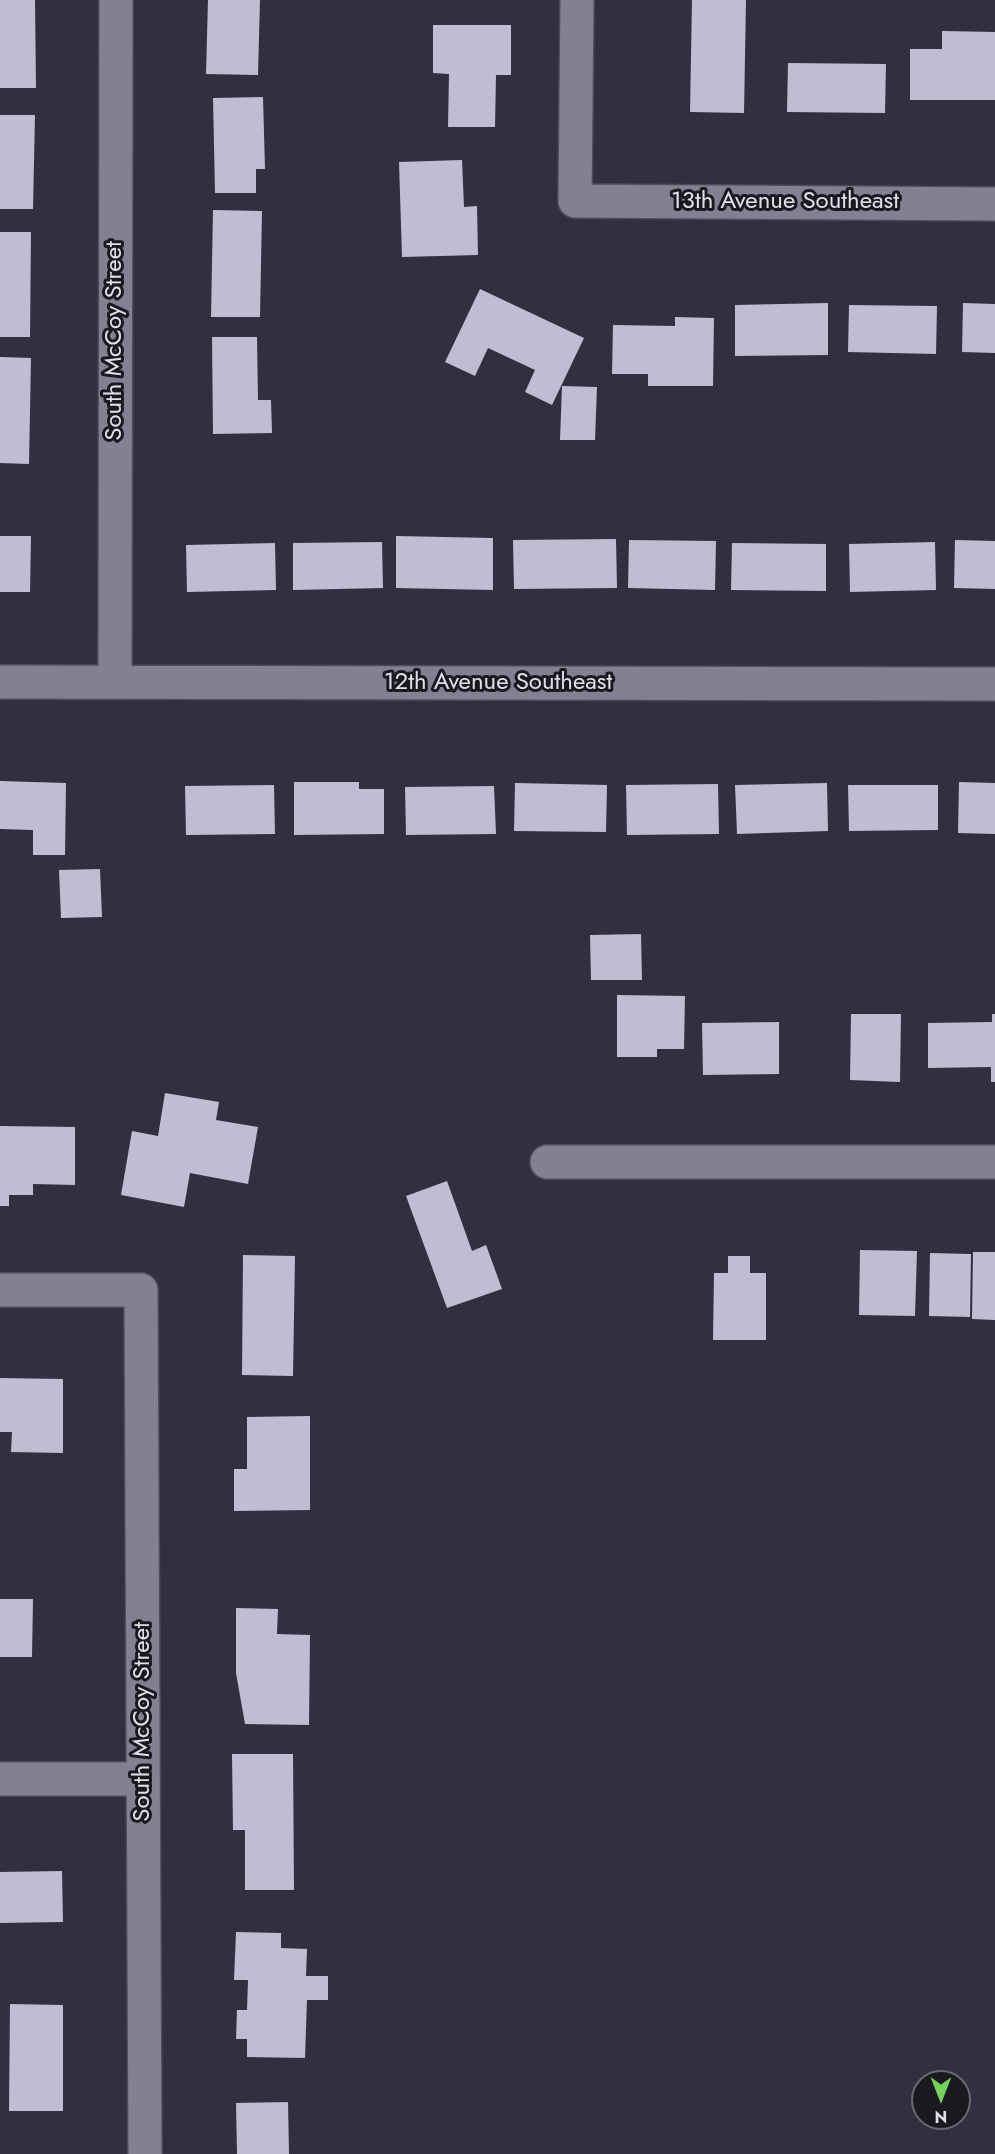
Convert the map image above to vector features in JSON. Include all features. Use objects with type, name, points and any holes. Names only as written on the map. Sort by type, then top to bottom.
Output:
[{"type":"street","name":"South McCoy Street","points":[[115,682],[116,0]]},
{"type":"street","name":"13th Avenue Southeast","points":[[577,0],[575,201],[995,204]]},
{"type":"street","name":"12th Avenue Southeast","points":[[0,682],[995,684]]},
{"type":"street","points":[[547,1162],[995,1162]]},
{"type":"street","name":"South McCoy Street","points":[[0,1290],[141,1290],[145,2154]]},
{"type":"street","points":[[0,1779],[143,1779]]},
{"type":"building","points":[[0,0],[35,0],[36,88],[0,88]]},
{"type":"building","points":[[208,0],[260,0],[258,75],[206,74]]},
{"type":"building","points":[[692,0],[746,0],[744,113],[690,112]]},
{"type":"building","points":[[433,25],[511,25],[511,75],[496,75],[495,127],[448,127],[449,74],[433,73]]},
{"type":"building","points":[[942,31],[995,32],[995,100],[910,100],[910,49],[942,49]]},
{"type":"building","points":[[788,63],[886,64],[885,113],[787,112]]},
{"type":"building","points":[[263,97],[265,169],[256,169],[256,193],[215,193],[213,98]]},
{"type":"building","points":[[0,115],[35,115],[33,209],[0,209]]},
{"type":"building","points":[[462,160],[464,207],[477,206],[478,255],[402,257],[399,162]]},
{"type":"building","points":[[213,210],[262,211],[260,317],[211,317]]},
{"type":"building","points":[[0,232],[31,232],[30,337],[0,337]]},
{"type":"building","points":[[480,289],[584,338],[552,405],[525,392],[535,370],[488,348],[475,376],[445,362]]},
{"type":"building","points":[[828,303],[828,355],[735,356],[735,305]]},
{"type":"building","points":[[963,303],[995,304],[995,353],[962,352]]},
{"type":"building","points":[[849,305],[937,306],[936,354],[848,352]]},
{"type":"building","points":[[675,317],[714,318],[713,386],[648,386],[648,374],[612,374],[613,325],[675,326]]},
{"type":"building","points":[[212,337],[257,337],[258,400],[271,400],[272,433],[213,434]]},
{"type":"building","points":[[0,357],[31,358],[29,464],[0,463]]},
{"type":"building","points":[[562,386],[597,387],[595,440],[560,440]]},
{"type":"building","points":[[0,536],[31,536],[30,592],[0,592]]},
{"type":"building","points":[[396,536],[493,538],[493,590],[396,588]]},
{"type":"building","points":[[616,539],[617,588],[514,589],[513,540]]},
{"type":"building","points":[[629,540],[716,541],[715,590],[628,588]]},
{"type":"building","points":[[955,540],[995,541],[995,589],[954,588]]},
{"type":"building","points":[[382,542],[383,588],[293,590],[293,543]]},
{"type":"building","points":[[935,542],[936,590],[850,592],[849,544]]},
{"type":"building","points":[[275,543],[276,590],[187,592],[186,545]]},
{"type":"building","points":[[732,543],[826,544],[826,591],[731,590]]},
{"type":"building","points":[[0,781],[66,783],[65,855],[33,855],[33,830],[0,829]]},
{"type":"building","points":[[294,782],[359,782],[359,789],[384,789],[384,834],[294,835]]},
{"type":"building","points":[[959,782],[995,783],[995,834],[958,833]]},
{"type":"building","points":[[515,783],[607,785],[606,832],[514,831]]},
{"type":"building","points":[[827,783],[828,831],[737,834],[735,785]]},
{"type":"building","points":[[718,784],[719,834],[627,835],[626,785]]},
{"type":"building","points":[[274,785],[275,834],[186,835],[185,786]]},
{"type":"building","points":[[848,785],[938,785],[938,830],[849,831]]},
{"type":"building","points":[[494,786],[496,834],[406,835],[405,787]]},
{"type":"building","points":[[100,869],[102,917],[61,918],[59,870]]},
{"type":"building","points":[[641,934],[642,980],[591,980],[590,935]]},
{"type":"building","points":[[617,995],[685,996],[684,1049],[657,1049],[657,1057],[617,1057]]},
{"type":"building","points":[[851,1014],[901,1014],[900,1082],[850,1080]]},
{"type":"building","points":[[992,1014],[995,1014],[995,1082],[991,1082],[991,1067],[928,1068],[928,1023],[992,1022]]},
{"type":"building","points":[[779,1022],[779,1074],[703,1075],[702,1023]]},
{"type":"building","points":[[165,1093],[219,1102],[216,1120],[258,1127],[248,1184],[190,1173],[184,1207],[121,1195],[132,1131],[158,1136]]},
{"type":"building","points":[[0,1126],[75,1127],[75,1185],[33,1184],[33,1195],[9,1195],[9,1206],[0,1206]]},
{"type":"building","points":[[447,1181],[472,1251],[486,1245],[502,1289],[447,1308],[406,1196]]},
{"type":"building","points":[[860,1250],[917,1251],[915,1316],[859,1315]]},
{"type":"building","points":[[973,1252],[995,1252],[995,1320],[972,1319]]},
{"type":"building","points":[[930,1253],[971,1254],[970,1317],[929,1316]]},
{"type":"building","points":[[243,1255],[295,1256],[293,1376],[242,1375]]},
{"type":"building","points":[[728,1256],[750,1256],[750,1273],[766,1273],[766,1340],[713,1340],[714,1273],[728,1273]]},
{"type":"building","points":[[0,1378],[63,1379],[63,1453],[11,1452],[12,1432],[0,1432]]},
{"type":"building","points":[[310,1416],[310,1510],[234,1511],[234,1469],[247,1469],[247,1417]]},
{"type":"building","points":[[0,1599],[33,1599],[32,1657],[0,1657]]},
{"type":"building","points":[[236,1608],[278,1609],[277,1634],[310,1635],[309,1725],[245,1724],[236,1673]]},
{"type":"building","points":[[232,1754],[293,1754],[294,1890],[245,1890],[245,1830],[233,1830]]},
{"type":"building","points":[[62,1871],[63,1922],[0,1923],[0,1872]]},
{"type":"building","points":[[236,1932],[281,1933],[281,1948],[307,1949],[306,1976],[328,1976],[328,2000],[307,2000],[305,2058],[247,2057],[247,2039],[236,2039],[237,2010],[247,2010],[248,1980],[234,1980]]},
{"type":"building","points":[[10,2004],[63,2005],[63,2111],[9,2111]]},
{"type":"building","points":[[288,2102],[289,2154],[237,2154],[236,2103]]}]
